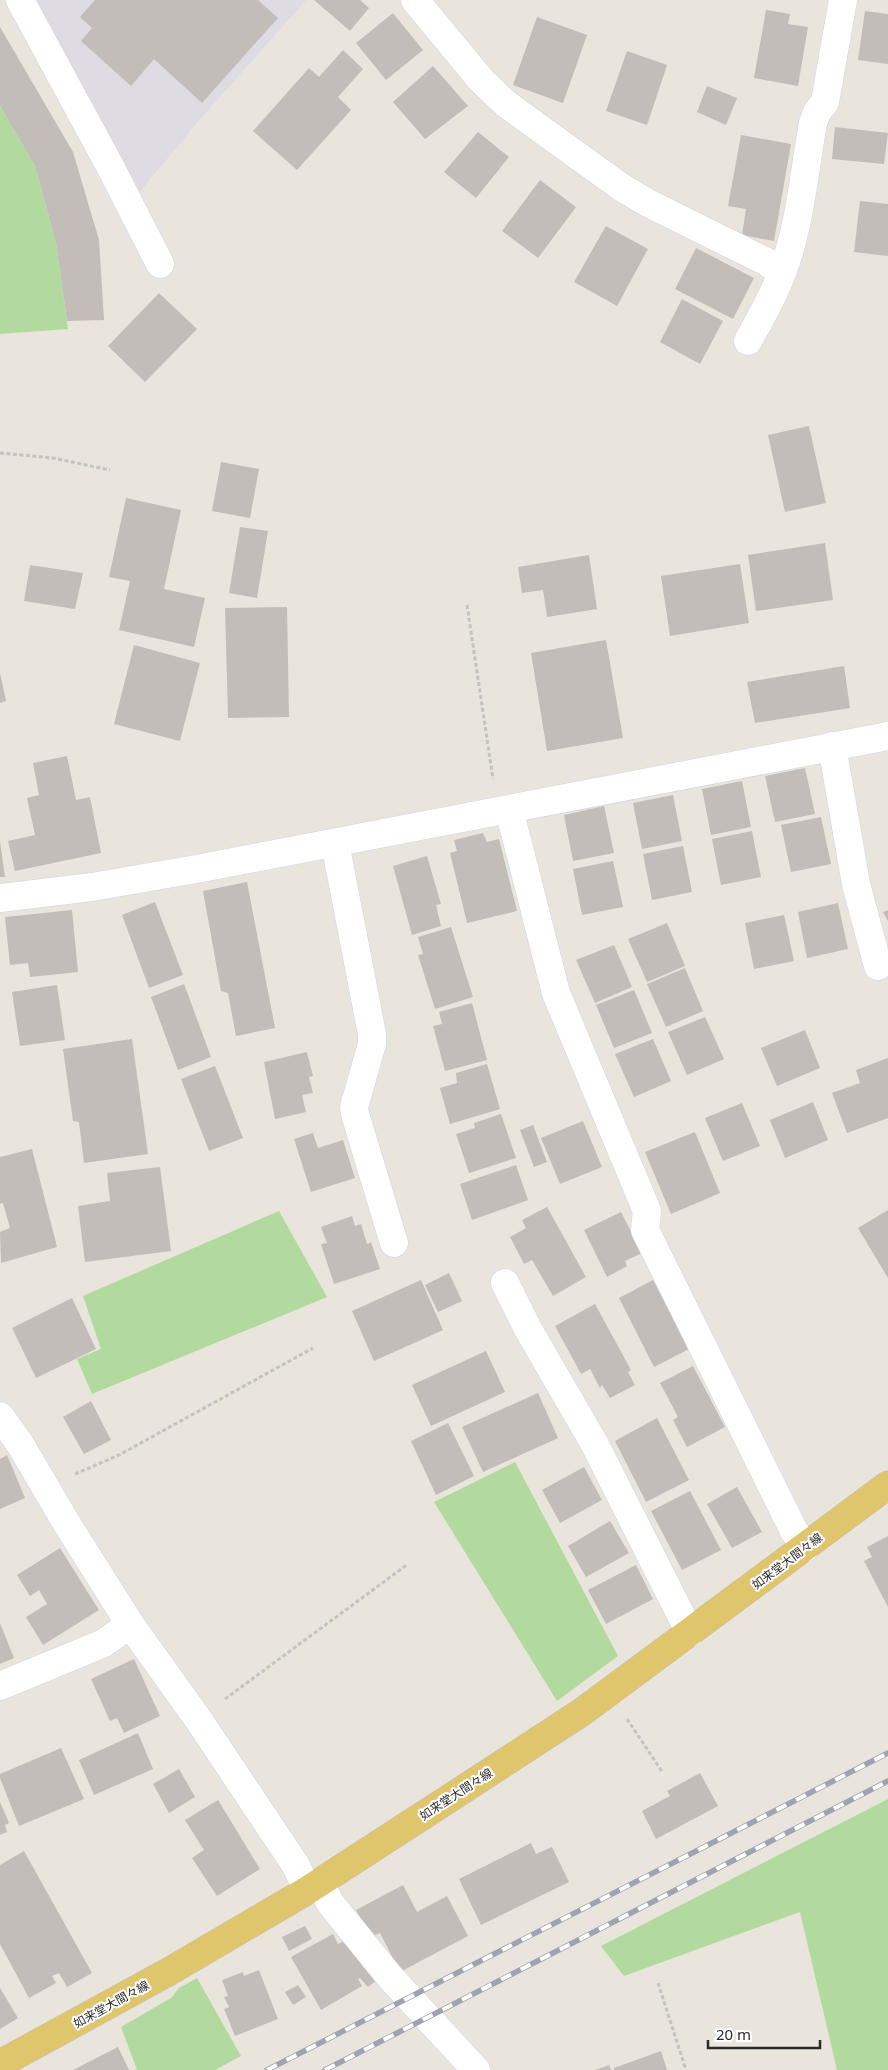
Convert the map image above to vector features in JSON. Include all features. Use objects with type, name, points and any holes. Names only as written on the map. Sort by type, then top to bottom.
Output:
[{"type":"main road","name":"如来堂大間々線","points":[[0,2064],[162,1976],[314,1887],[582,1712],[888,1486]]},
{"type":"street","points":[[20,0],[111,168],[160,264]]},
{"type":"street","points":[[415,0],[481,80],[505,103],[621,187],[648,203],[767,262],[782,273]]},
{"type":"street","points":[[748,341],[771,300],[792,242],[813,123],[817,112],[825,102],[843,0]]},
{"type":"street","points":[[0,898],[149,878],[888,736]]},
{"type":"street","points":[[832,746],[856,884],[878,966]]},
{"type":"street","points":[[503,810],[556,993],[647,1211],[645,1230],[793,1529],[805,1548]]},
{"type":"street","points":[[335,843],[372,1034],[372,1044],[354,1107],[355,1114],[394,1243]]},
{"type":"street","points":[[505,1283],[528,1329],[594,1444],[690,1633]]},
{"type":"street","points":[[0,1416],[20,1444],[130,1624],[198,1719],[295,1864],[331,1904],[390,1977],[476,2070]]},
{"type":"street","points":[[0,1686],[104,1643],[130,1624]]},
{"type":"path","points":[[0,453],[53,458],[110,470]]},
{"type":"path","points":[[467,605],[503,810]]},
{"type":"path","points":[[46,1488],[119,1455],[314,1348]]},
{"type":"path","points":[[198,1719],[408,1564]]},
{"type":"path","points":[[608,1692],[663,1773]]},
{"type":"path","points":[[658,1983],[686,2070]]},
{"type":"shaded area","points":[[32,0],[306,0],[202,117],[138,194]]},
{"type":"green space","points":[[0,106],[35,166],[56,243],[68,329],[0,334]]},
{"type":"green space","points":[[279,1211],[327,1297],[92,1394],[77,1359],[101,1349],[83,1296]]},
{"type":"green space","points":[[515,1462],[618,1656],[557,1701],[434,1502]]},
{"type":"green space","points":[[888,1799],[888,2070],[837,2070],[800,1912],[624,1976],[601,1946]]},
{"type":"green space","points":[[197,1978],[241,2056],[215,2070],[137,2070],[121,2027],[171,1998],[179,1988]]},
{"type":"building","points":[[95,0],[258,0],[278,18],[202,103],[154,59],[131,86],[81,41],[92,28],[80,17]]},
{"type":"building","points":[[314,0],[360,0],[369,8],[350,31]]},
{"type":"building","points":[[766,10],[790,14],[788,24],[808,27],[798,86],[754,78]]},
{"type":"building","points":[[865,11],[888,14],[888,64],[858,60]]},
{"type":"building","points":[[393,13],[423,50],[386,80],[356,43]]},
{"type":"building","points":[[537,17],[587,35],[563,103],[513,85]]},
{"type":"building","points":[[0,27],[73,152],[99,240],[104,320],[67,321],[56,243],[35,166],[0,106]]},
{"type":"building","points":[[343,50],[363,69],[338,97],[351,110],[297,170],[253,131],[309,68],[319,77]]},
{"type":"building","points":[[627,51],[667,65],[647,125],[606,111]]},
{"type":"building","points":[[433,66],[468,106],[425,139],[393,102]]},
{"type":"building","points":[[707,86],[737,98],[726,125],[697,112]]},
{"type":"building","points":[[835,127],[888,133],[884,164],[832,159]]},
{"type":"building","points":[[478,132],[509,157],[476,198],[444,172]]},
{"type":"building","points":[[741,135],[791,144],[774,241],[742,235],[746,209],[728,206]]},
{"type":"building","points":[[540,180],[576,207],[538,258],[502,231]]},
{"type":"building","points":[[860,201],[888,204],[888,256],[854,252]]},
{"type":"building","points":[[606,226],[648,249],[617,306],[574,282]]},
{"type":"building","points":[[696,248],[754,278],[733,319],[675,289]]},
{"type":"building","points":[[159,293],[197,329],[145,382],[108,346]]},
{"type":"building","points":[[682,299],[723,321],[700,364],[660,342]]},
{"type":"building","points":[[809,426],[826,503],[785,512],[768,435]]},
{"type":"building","points":[[221,462],[259,469],[250,518],[212,511]]},
{"type":"building","points":[[126,498],[181,510],[164,589],[205,598],[194,647],[119,630],[130,581],[109,577]]},
{"type":"building","points":[[240,527],[268,531],[257,598],[229,593]]},
{"type":"building","points":[[825,543],[833,600],[756,611],[748,555]]},
{"type":"building","points":[[589,555],[597,609],[547,617],[543,590],[522,593],[518,567]]},
{"type":"building","points":[[740,564],[749,623],[670,636],[661,576]]},
{"type":"building","points":[[30,565],[83,573],[75,609],[24,601]]},
{"type":"building","points":[[287,607],[289,717],[228,718],[225,608]]},
{"type":"building","points":[[606,640],[623,738],[547,751],[531,653]]},
{"type":"building","points":[[134,645],[200,663],[180,741],[114,724]]},
{"type":"building","points":[[844,666],[850,708],[755,723],[747,682]]},
{"type":"building","points":[[0,673],[6,701],[0,703]]},
{"type":"building","points":[[67,756],[76,800],[90,797],[101,853],[15,871],[8,841],[35,835],[27,798],[39,795],[33,763]]},
{"type":"building","points":[[805,768],[815,814],[775,822],[765,776]]},
{"type":"building","points":[[742,781],[751,827],[711,835],[702,789]]},
{"type":"building","points":[[673,795],[682,841],[642,849],[633,803]]},
{"type":"building","points":[[604,806],[614,853],[573,861],[564,815]]},
{"type":"building","points":[[821,817],[831,864],[791,872],[781,825]]},
{"type":"building","points":[[752,831],[761,877],[721,885],[712,839]]},
{"type":"building","points":[[483,833],[487,842],[499,839],[517,911],[467,923],[450,853],[457,851],[454,840]]},
{"type":"building","points":[[0,841],[5,877],[0,877]]},
{"type":"building","points":[[683,846],[692,892],[652,900],[643,854]]},
{"type":"building","points":[[427,856],[441,904],[436,905],[441,926],[412,935],[393,866]]},
{"type":"building","points":[[613,861],[623,907],[582,915],[573,869]]},
{"type":"building","points":[[247,882],[275,1028],[236,1036],[228,993],[221,991],[203,891]]},
{"type":"building","points":[[155,902],[183,975],[149,988],[122,915]]},
{"type":"building","points":[[838,903],[848,949],[807,958],[798,912]]},
{"type":"building","points":[[72,910],[78,972],[30,977],[28,963],[10,965],[5,917]]},
{"type":"building","points":[[888,910],[888,921],[883,912]]},
{"type":"building","points":[[784,915],[794,961],[754,969],[745,923]]},
{"type":"building","points":[[667,923],[685,966],[647,982],[628,939]]},
{"type":"building","points":[[451,927],[473,997],[435,1009],[418,955],[423,954],[418,937]]},
{"type":"building","points":[[614,945],[632,987],[595,1003],[576,960]]},
{"type":"building","points":[[685,968],[703,1011],[666,1027],[647,984]]},
{"type":"building","points":[[184,984],[211,1057],[178,1070],[151,997]]},
{"type":"building","points":[[57,985],[65,1040],[20,1046],[12,992]]},
{"type":"building","points":[[634,990],[652,1033],[614,1048],[596,1005]]},
{"type":"building","points":[[472,1003],[487,1060],[445,1071],[433,1026],[442,1024],[439,1012]]},
{"type":"building","points":[[705,1017],[724,1059],[687,1075],[668,1032]]},
{"type":"building","points":[[805,1030],[820,1068],[777,1086],[761,1048]]},
{"type":"building","points":[[132,1039],[148,1154],[84,1163],[79,1122],[73,1121],[63,1049]]},
{"type":"building","points":[[653,1039],[671,1081],[634,1097],[615,1054]]},
{"type":"building","points":[[307,1052],[313,1076],[309,1077],[313,1093],[302,1095],[306,1112],[275,1119],[264,1062]]},
{"type":"building","points":[[888,1058],[888,1118],[847,1133],[832,1093],[860,1083],[856,1070]]},
{"type":"building","points":[[487,1064],[500,1109],[450,1124],[440,1088],[457,1083],[456,1073]]},
{"type":"building","points":[[215,1066],[243,1138],[209,1151],[181,1079]]},
{"type":"building","points":[[813,1102],[828,1140],[785,1158],[770,1120]]},
{"type":"building","points":[[742,1103],[760,1146],[723,1161],[705,1118]]},
{"type":"building","points":[[501,1114],[516,1158],[469,1173],[456,1134],[475,1128],[474,1123]]},
{"type":"building","points":[[583,1121],[602,1167],[560,1184],[541,1138]]},
{"type":"building","points":[[533,1125],[547,1162],[534,1167],[520,1130]]},
{"type":"building","points":[[695,1132],[720,1193],[671,1214],[645,1152]]},
{"type":"building","points":[[313,1133],[318,1148],[343,1140],[355,1178],[311,1192],[294,1139]]},
{"type":"building","points":[[32,1149],[57,1247],[1,1263],[0,1232],[10,1228],[3,1203],[0,1204],[0,1157]]},
{"type":"building","points":[[516,1165],[528,1200],[472,1220],[460,1184]]},
{"type":"building","points":[[160,1167],[171,1251],[85,1262],[78,1206],[110,1201],[107,1173]]},
{"type":"building","points":[[547,1207],[586,1277],[553,1296],[532,1260],[524,1264],[510,1237],[526,1228],[522,1220]]},
{"type":"building","points":[[888,1210],[888,1278],[858,1228]]},
{"type":"building","points":[[621,1212],[642,1253],[625,1261],[627,1266],[607,1277],[584,1230]]},
{"type":"building","points":[[352,1216],[355,1226],[361,1224],[367,1244],[371,1242],[380,1269],[334,1284],[321,1244],[327,1243],[321,1227]]},
{"type":"building","points":[[449,1273],[462,1301],[438,1312],[425,1285]]},
{"type":"building","points":[[421,1280],[443,1330],[374,1361],[352,1311]]},
{"type":"building","points":[[653,1280],[689,1349],[654,1367],[619,1298]]},
{"type":"building","points":[[72,1298],[96,1349],[36,1378],[12,1328]]},
{"type":"building","points":[[595,1304],[631,1370],[628,1372],[635,1385],[610,1398],[602,1385],[600,1388],[590,1369],[581,1374],[555,1326]]},
{"type":"building","points":[[486,1351],[505,1392],[431,1426],[412,1385]]},
{"type":"building","points":[[693,1366],[725,1427],[687,1447],[673,1420],[678,1417],[660,1383]]},
{"type":"building","points":[[538,1393],[558,1438],[483,1472],[462,1427]]},
{"type":"building","points":[[91,1401],[111,1440],[84,1454],[63,1417]]},
{"type":"building","points":[[657,1418],[689,1480],[646,1502],[615,1441]]},
{"type":"building","points":[[448,1423],[474,1476],[436,1495],[411,1441]]},
{"type":"building","points":[[7,1455],[25,1498],[0,1509],[0,1459]]},
{"type":"building","points":[[584,1467],[602,1500],[560,1523],[542,1490]]},
{"type":"building","points":[[737,1487],[762,1532],[732,1548],[707,1504]]},
{"type":"building","points":[[690,1491],[721,1550],[682,1570],[651,1511]]},
{"type":"building","points":[[610,1521],[629,1553],[586,1577],[568,1546]]},
{"type":"building","points":[[888,1536],[888,1607],[864,1561],[872,1557],[867,1547]]},
{"type":"building","points":[[60,1548],[99,1610],[43,1645],[26,1617],[47,1604],[39,1590],[30,1596],[17,1575]]},
{"type":"building","points":[[636,1565],[653,1599],[606,1624],[588,1590]]},
{"type":"building","points":[[0,1623],[14,1658],[0,1664]]},
{"type":"building","points":[[134,1659],[160,1716],[124,1733],[117,1718],[110,1721],[91,1679]]},
{"type":"building","points":[[138,1733],[153,1769],[94,1795],[79,1760]]},
{"type":"building","points":[[61,1748],[84,1799],[19,1826],[0,1774]]},
{"type":"building","points":[[179,1769],[195,1797],[169,1813],[153,1784]]},
{"type":"building","points":[[700,1773],[718,1806],[656,1839],[642,1811],[670,1796],[667,1791]]},
{"type":"building","points":[[218,1800],[260,1869],[217,1896],[192,1858],[204,1850],[185,1820]]},
{"type":"building","points":[[0,1802],[9,1823],[5,1825],[7,1832],[0,1835]]},
{"type":"building","points":[[531,1843],[536,1854],[552,1847],[569,1882],[481,1925],[459,1879]]},
{"type":"building","points":[[24,1851],[92,1973],[67,1987],[59,1973],[52,1976],[56,1983],[29,1998],[0,1944],[0,1865]]},
{"type":"building","points":[[403,1885],[417,1912],[447,1896],[468,1936],[400,1972],[380,1933],[371,1937],[356,1910]]},
{"type":"building","points":[[305,1926],[312,1939],[289,1951],[282,1937]]},
{"type":"building","points":[[333,1934],[338,1944],[349,1938],[381,1977],[368,1987],[360,1978],[358,1979],[362,1986],[321,2010],[291,1957]]},
{"type":"building","points":[[259,1970],[278,2019],[235,2036],[224,2009],[229,2007],[224,1997],[228,1996],[222,1980],[243,1972],[244,1976]]},
{"type":"building","points":[[298,1985],[306,1997],[293,2005],[285,1992]]},
{"type":"building","points":[[0,1988],[18,2018],[0,2029]]},
{"type":"building","points":[[118,2047],[129,2070],[73,2070]]},
{"type":"building","points":[[661,2051],[667,2070],[614,2070],[614,2068]]},
{"type":"building","points":[[609,2065],[611,2070],[595,2070]]},
{"type":"railway","points":[[267,2070],[888,1753]]},
{"type":"railway","points":[[325,2070],[888,1781]]}]
